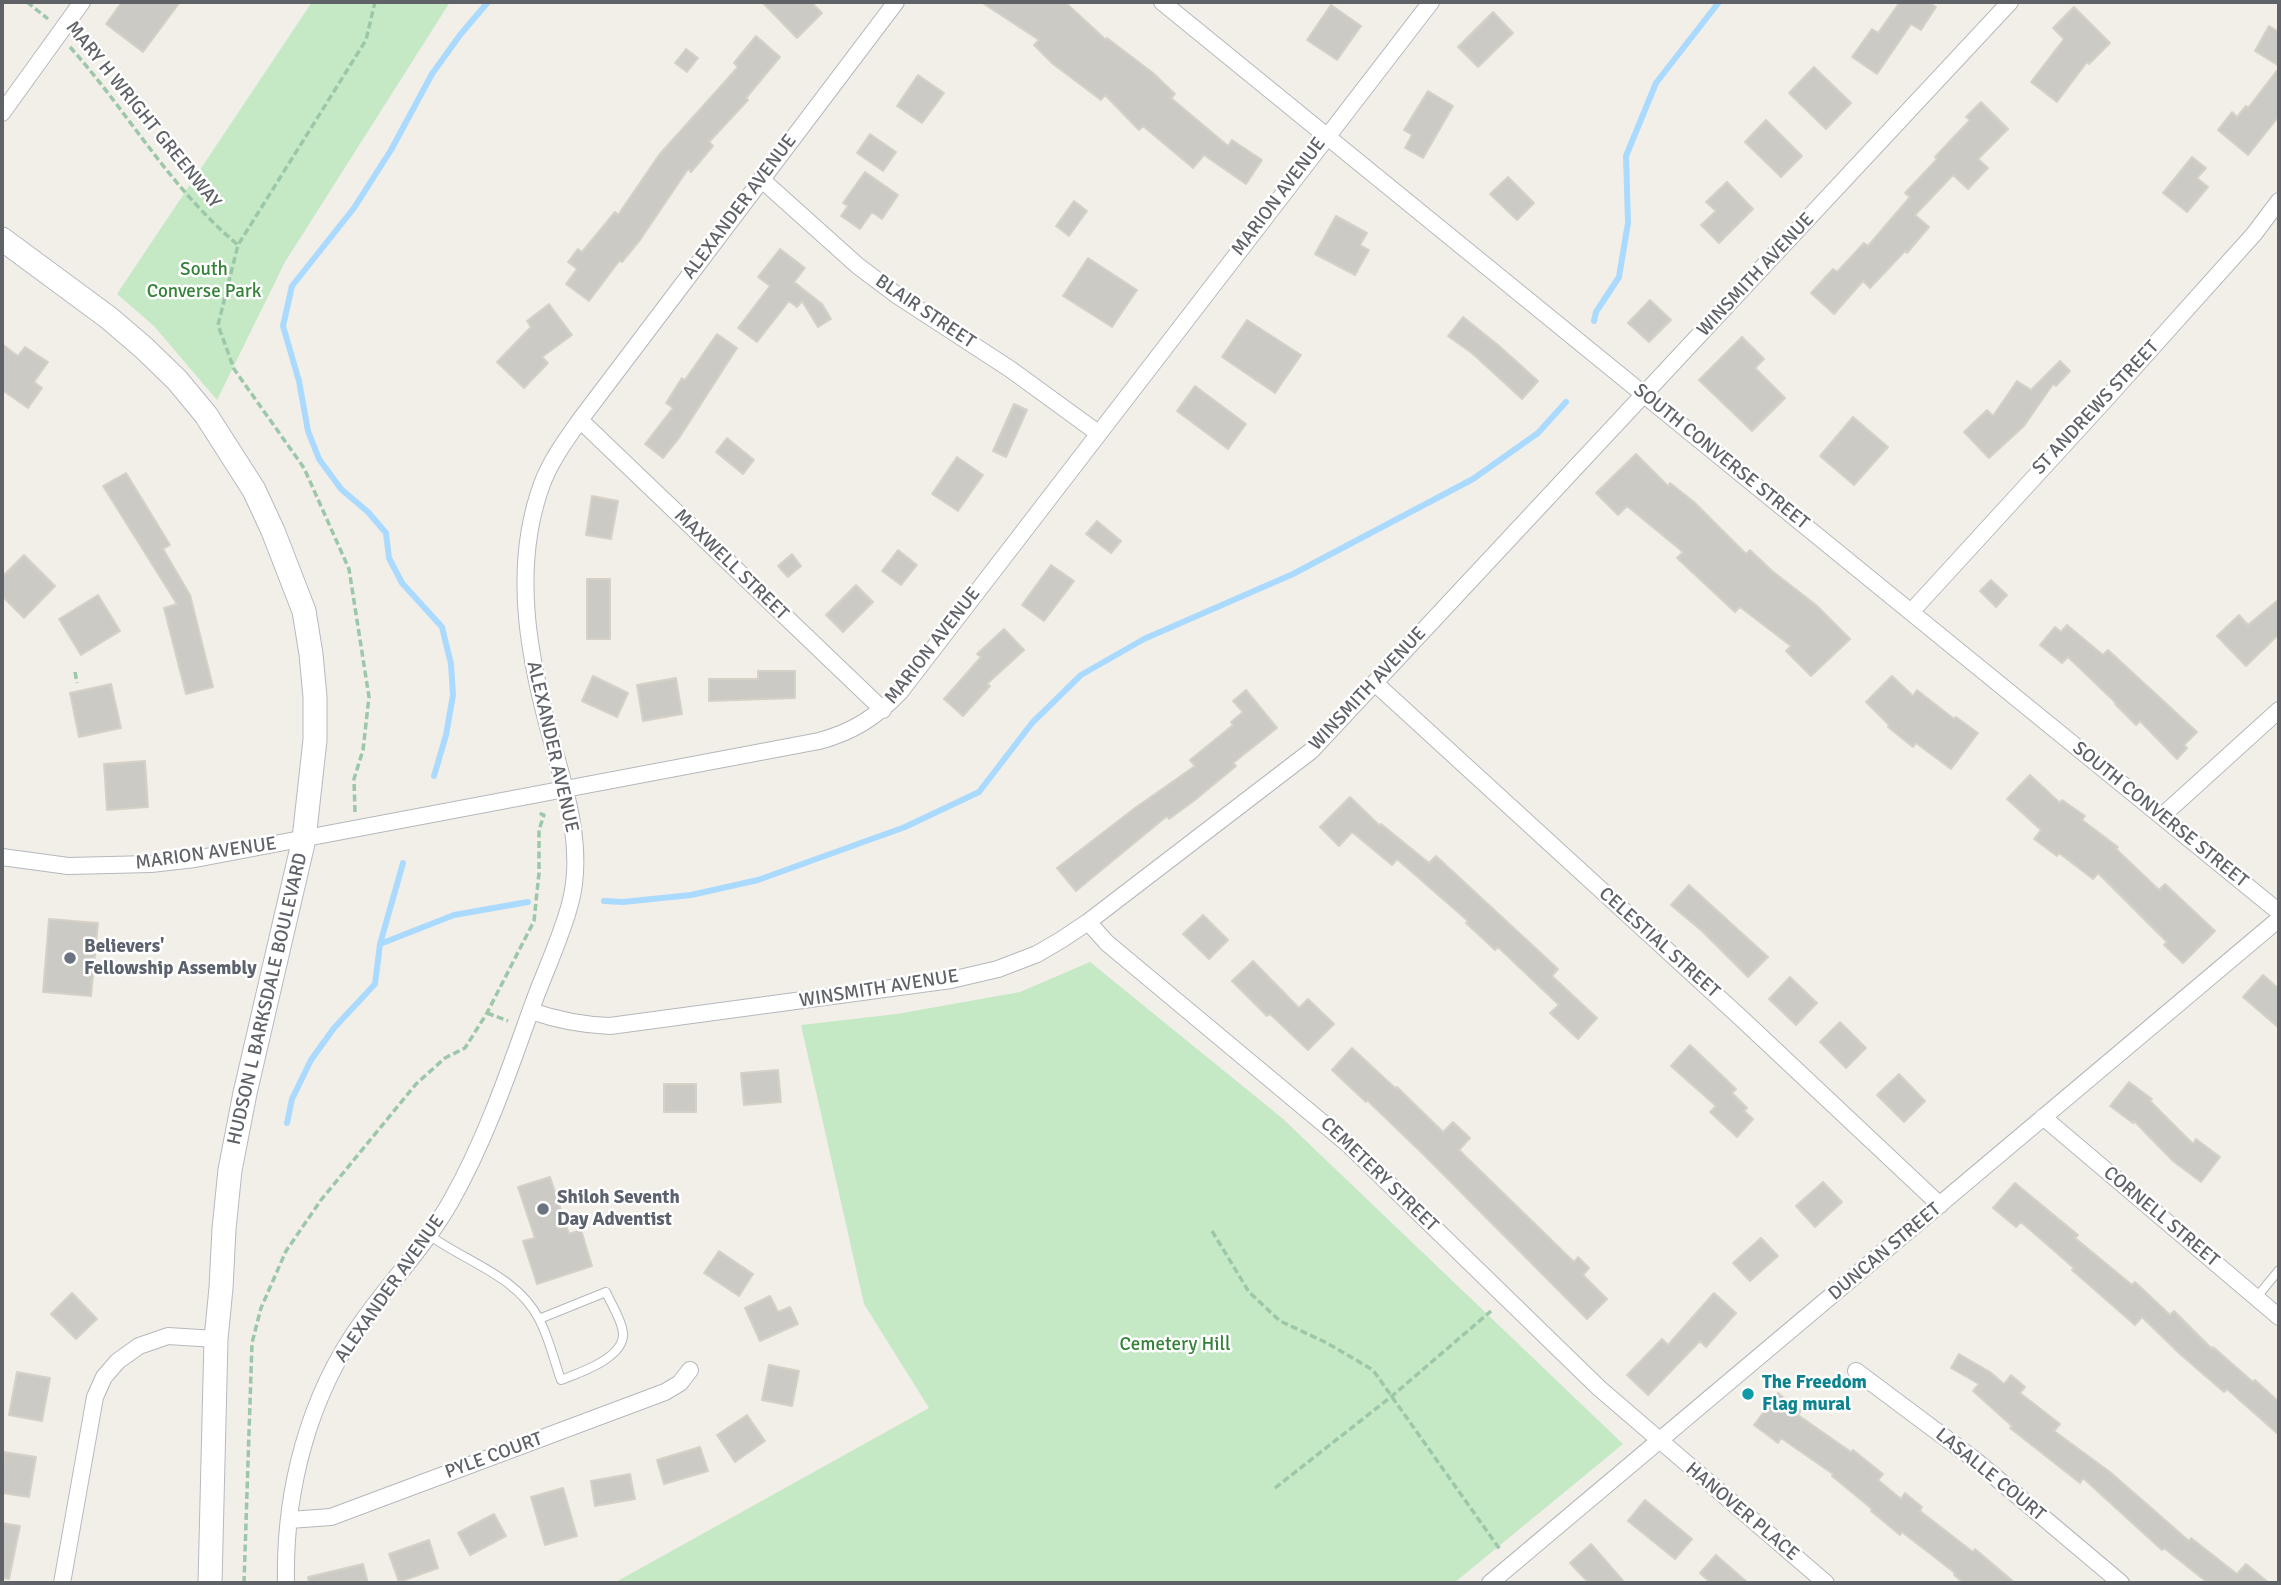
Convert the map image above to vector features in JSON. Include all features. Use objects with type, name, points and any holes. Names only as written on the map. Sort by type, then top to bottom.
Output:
[{"type":"street","points":[[2,113],[82,2]]},
{"type":"street","name":"ALEXANDER AVENUE","points":[[286,1583],[289,1520],[303,1446],[318,1403],[337,1362],[361,1323],[429,1235],[467,1172],[525,1028],[571,902],[575,849],[573,823],[529,649],[526,573],[533,515],[542,483],[557,453],[580,419],[896,2]]},
{"type":"street","name":"SOUTH CONVERSE STREET","points":[[1162,2],[2279,912]]},
{"type":"street","name":"MARION AVENUE","points":[[2,857],[68,866],[150,864],[195,859],[819,741],[853,730],[883,710],[900,692],[1431,2]]},
{"type":"street","name":"WINSMITH AVENUE","points":[[531,1011],[585,1025],[610,1026],[951,980],[998,969],[1037,954],[1088,922],[1311,751],[2010,2]]},
{"type":"street","name":"BLAIR STREET","points":[[761,179],[858,267],[1010,369],[1098,433]]},
{"type":"street","name":"ST ANDREWS STREET","points":[[1911,612],[2254,234],[2279,201]]},
{"type":"street","name":"HUDSON L BARKSDALE BOULEVARD","points":[[2,239],[109,318],[144,348],[177,380],[206,415],[254,490],[304,611],[311,654],[315,740],[304,839],[244,1093],[224,1229],[222,1288],[216,1339],[210,1583]]},
{"type":"street","name":"MAXWELL STREET","points":[[580,419],[883,710]]},
{"type":"street","name":"CELESTIAL STREET","points":[[1376,684],[1731,1009],[1940,1205]]},
{"type":"street","points":[[2162,816],[2279,710]]},
{"type":"street","name":"DUNCAN STREET","points":[[1490,1583],[2279,919]]},
{"type":"street","name":"CEMETERY STREET","points":[[1088,922],[1107,943],[1348,1144],[1599,1388],[1659,1441]]},
{"type":"street","name":"CORNELL STREET","points":[[2043,1117],[2279,1317]]},
{"type":"street","points":[[62,1583],[95,1397],[104,1377],[118,1361],[139,1346],[168,1336],[216,1339]]},
{"type":"street","name":"PYLE COURT","points":[[289,1520],[331,1517],[652,1397],[680,1383],[690,1370]]},
{"type":"street","name":"LASALLE COURT","points":[[1856,1371],[1975,1460],[2121,1583]]},
{"type":"street","name":"HANOVER PLACE","points":[[1659,1441],[1820,1581]]},
{"type":"lane","points":[[429,1235],[492,1272],[521,1294],[539,1319],[561,1380],[600,1365],[621,1343],[623,1333],[607,1292],[539,1319]]},
{"type":"lane","points":[[2256,1298],[2279,1270]]},
{"type":"path","name":"MARY H WRIGHT GREENWAY","points":[[27,2],[48,19],[100,82],[180,189],[208,220],[238,245]]},
{"type":"path","points":[[355,812],[354,779],[363,750],[369,697],[349,569],[304,468],[234,369],[218,325],[238,245],[366,40],[374,2]]},
{"type":"path","points":[[75,672],[77,682]]},
{"type":"path","points":[[244,1583],[252,1343],[261,1308],[286,1251],[321,1200],[416,1084],[445,1058],[465,1048],[487,1013],[534,921],[540,873],[540,830],[544,815]]},
{"type":"path","points":[[487,1013],[525,1028]]},
{"type":"path","points":[[1212,1231],[1249,1292],[1280,1321],[1327,1343],[1373,1370],[1501,1551]]},
{"type":"path","points":[[1275,1488],[1392,1396],[1491,1311]]},
{"type":"green space","name":"South Converse Park","points":[[312,2],[450,2],[285,262],[217,400],[154,326],[117,294]]},
{"type":"green space","name":"Cemetery Hill","points":[[1090,962],[1282,1118],[1623,1444],[1454,1583],[614,1583],[929,1408],[864,1304],[801,1025],[897,1014],[1020,992]]},
{"type":"building","points":[[122,2],[180,2],[143,52],[106,24]]},
{"type":"building","points":[[762,2],[811,2],[822,13],[797,38]]},
{"type":"building","points":[[981,2],[1065,2],[1106,40],[1107,38],[1153,73],[1175,94],[1171,98],[1228,146],[1232,140],[1262,160],[1246,184],[1204,155],[1193,168],[1143,126],[1139,130],[1105,95],[1101,100],[1053,64],[1034,45],[1039,40]]},
{"type":"building","points":[[1900,2],[1928,2],[1936,7],[1921,30],[1911,24],[1877,74],[1852,57],[1872,29],[1878,33]]},
{"type":"building","points":[[1331,5],[1361,26],[1337,60],[1307,40]]},
{"type":"building","points":[[2074,7],[2110,43],[2089,64],[2087,62],[2057,102],[2031,82],[2064,39],[2053,28]]},
{"type":"building","points":[[1493,12],[1513,33],[1478,67],[1458,47]]},
{"type":"building","points":[[2269,26],[2279,32],[2279,66],[2255,51]]},
{"type":"building","points":[[756,36],[780,57],[746,98],[748,100],[709,142],[713,146],[691,172],[688,169],[640,240],[622,262],[620,260],[589,301],[566,284],[577,269],[568,262],[578,249],[582,252],[615,212],[618,215],[659,155],[738,67],[734,63]]},
{"type":"building","points":[[686,49],[698,58],[687,72],[675,63]]},
{"type":"building","points":[[1814,67],[1851,103],[1826,129],[1789,93]]},
{"type":"building","points":[[2279,68],[2279,116],[2248,155],[2218,130],[2232,112],[2237,117],[2246,106],[2248,108]]},
{"type":"building","points":[[918,75],[944,93],[922,123],[897,106]]},
{"type":"building","points":[[1428,91],[1453,106],[1423,158],[1405,148],[1412,135],[1404,130]]},
{"type":"building","points":[[1981,102],[2008,129],[1978,159],[1988,168],[1968,189],[1953,175],[1915,215],[1929,227],[1907,253],[1905,251],[1870,288],[1863,281],[1834,314],[1811,293],[1833,269],[1837,272],[1864,243],[1868,246],[1910,197],[1905,193],[1970,120],[1966,117]]},
{"type":"building","points":[[1766,120],[1802,156],[1781,177],[1745,142]]},
{"type":"building","points":[[870,134],[896,152],[883,171],[857,153]]},
{"type":"building","points":[[2192,157],[2206,168],[2197,178],[2208,187],[2187,212],[2163,193]]},
{"type":"building","points":[[865,172],[898,195],[882,219],[872,212],[860,229],[841,216],[848,206],[843,203]]},
{"type":"building","points":[[1508,177],[1534,203],[1517,220],[1490,194]]},
{"type":"building","points":[[1727,182],[1753,209],[1719,243],[1701,225],[1716,211],[1706,202]]},
{"type":"building","points":[[1074,201],[1087,211],[1069,236],[1056,226]]},
{"type":"building","points":[[1336,216],[1367,233],[1360,245],[1369,250],[1355,275],[1315,254]]},
{"type":"building","points":[[780,249],[805,268],[794,282],[822,304],[831,319],[818,327],[802,301],[797,307],[789,301],[757,342],[738,328],[770,286],[758,277]]},
{"type":"building","points":[[1088,258],[1137,290],[1112,327],[1063,296]]},
{"type":"building","points":[[1650,300],[1671,320],[1649,342],[1628,323]]},
{"type":"building","points":[[549,304],[572,335],[542,357],[548,363],[524,388],[497,362],[531,327],[527,321]]},
{"type":"building","points":[[1463,317],[1538,381],[1522,399],[1473,354],[1448,336]]},
{"type":"building","points":[[1247,320],[1301,355],[1275,393],[1222,357]]},
{"type":"building","points":[[717,334],[737,348],[679,438],[663,458],[645,444],[673,408],[666,403],[682,378],[685,380]]},
{"type":"building","points":[[1742,337],[1764,359],[1755,368],[1785,398],[1752,431],[1699,380]]},
{"type":"building","points":[[2,344],[18,356],[25,347],[48,362],[34,382],[42,388],[28,408],[2,390]]},
{"type":"building","points":[[2060,361],[2070,371],[2056,386],[2053,384],[2024,426],[1989,458],[1964,432],[1987,410],[1993,416],[2017,381],[2031,390]]},
{"type":"building","points":[[1195,386],[1246,424],[1228,449],[1177,411]]},
{"type":"building","points":[[1014,404],[1027,410],[1006,457],[993,451]]},
{"type":"building","points":[[1853,417],[1888,447],[1854,485],[1820,456]]},
{"type":"building","points":[[727,438],[754,460],[743,474],[716,452]]},
{"type":"building","points":[[1636,454],[1668,486],[1670,483],[1694,502],[1746,554],[1750,550],[1816,605],[1850,639],[1811,676],[1786,651],[1791,646],[1740,607],[1735,612],[1677,558],[1683,552],[1627,506],[1618,515],[1596,493]]},
{"type":"building","points":[[957,457],[983,475],[958,511],[932,494]]},
{"type":"building","points":[[126,473],[170,545],[163,549],[190,595],[213,687],[186,694],[164,608],[177,604],[103,486]]},
{"type":"building","points":[[592,496],[618,501],[611,539],[586,535]]},
{"type":"building","points":[[1097,521],[1121,541],[1111,553],[1086,534]]},
{"type":"building","points":[[898,550],[917,565],[901,585],[882,571]]},
{"type":"building","points":[[792,554],[801,566],[788,577],[778,566]]},
{"type":"building","points":[[24,555],[55,586],[24,618],[2,596],[2,577]]},
{"type":"building","points":[[1051,565],[1074,581],[1044,621],[1022,605]]},
{"type":"building","points":[[587,579],[610,579],[610,639],[587,639]]},
{"type":"building","points":[[1991,580],[2007,595],[1996,607],[1980,591]]},
{"type":"building","points":[[856,585],[873,602],[843,632],[826,615]]},
{"type":"building","points":[[98,595],[120,631],[81,655],[59,619]]},
{"type":"building","points":[[2279,599],[2279,634],[2246,666],[2217,636],[2239,615],[2248,625]]},
{"type":"building","points":[[2067,625],[2103,655],[2108,650],[2197,732],[2184,745],[2187,748],[2177,759],[2140,721],[2136,725],[2068,657],[2062,663],[2040,645],[2055,627],[2061,632]]},
{"type":"building","points":[[1004,629],[1024,650],[987,684],[990,686],[963,716],[944,699],[981,657],[977,654]]},
{"type":"building","points":[[758,671],[795,671],[795,698],[709,701],[709,679],[758,679]]},
{"type":"building","points":[[593,676],[628,693],[617,717],[582,701]]},
{"type":"building","points":[[1892,676],[1913,696],[1917,690],[1954,719],[1956,717],[1978,733],[1951,769],[1916,743],[1913,747],[1888,727],[1866,702]]},
{"type":"building","points":[[676,678],[682,714],[643,721],[637,685]]},
{"type":"building","points":[[111,684],[121,728],[79,737],[70,693]]},
{"type":"building","points":[[1246,690],[1277,728],[1233,763],[1236,766],[1195,800],[1169,819],[1167,816],[1076,891],[1057,868],[1195,766],[1190,760],[1233,725],[1231,722],[1243,712],[1233,701]]},
{"type":"building","points":[[145,761],[148,807],[107,810],[104,764]]},
{"type":"building","points":[[2030,775],[2060,803],[2062,800],[2085,816],[2082,820],[2118,847],[2116,849],[2159,890],[2165,884],[2215,931],[2183,963],[2164,945],[2167,942],[2098,873],[2093,879],[2059,853],[2057,856],[2034,839],[2041,830],[2007,799]]},
{"type":"building","points":[[1350,797],[1380,826],[1381,824],[1429,863],[1436,856],[1558,969],[1552,976],[1597,1018],[1578,1039],[1550,1013],[1559,1005],[1498,947],[1495,950],[1466,923],[1468,921],[1397,859],[1392,865],[1352,832],[1339,846],[1320,827]]},
{"type":"building","points":[[1689,885],[1768,957],[1748,977],[1702,931],[1671,905]]},
{"type":"building","points":[[1203,915],[1228,940],[1209,959],[1183,934]]},
{"type":"building","name":"Believers' Fellowship Assembly","points":[[49,919],[98,923],[91,996],[43,992]]},
{"type":"building","points":[[1253,961],[1299,1008],[1308,999],[1334,1024],[1308,1050],[1270,1014],[1267,1016],[1232,981]]},
{"type":"building","points":[[2263,975],[2279,989],[2279,1028],[2243,997]]},
{"type":"building","points":[[1790,977],[1817,1003],[1796,1025],[1769,999]]},
{"type":"building","points":[[1840,1022],[1866,1048],[1846,1068],[1820,1042]]},
{"type":"building","points":[[1690,1045],[1736,1089],[1732,1093],[1747,1108],[1744,1111],[1753,1119],[1737,1137],[1710,1112],[1716,1106],[1671,1066]]},
{"type":"building","points":[[1352,1048],[1443,1132],[1453,1122],[1470,1138],[1459,1150],[1574,1262],[1578,1257],[1589,1268],[1583,1275],[1607,1299],[1587,1319],[1423,1154],[1332,1070]]},
{"type":"building","points":[[778,1070],[781,1102],[744,1105],[741,1073]]},
{"type":"building","points":[[1899,1074],[1925,1101],[1904,1122],[1877,1095]]},
{"type":"building","points":[[2129,1082],[2152,1099],[2150,1101],[2193,1144],[2196,1139],[2220,1157],[2201,1182],[2173,1161],[2134,1121],[2133,1123],[2110,1106]]},
{"type":"building","points":[[664,1084],[696,1084],[696,1112],[664,1112]]},
{"type":"building","name":"Shiloh Seventh Day Adventist","points":[[550,1177],[569,1234],[581,1230],[592,1266],[537,1284],[523,1241],[535,1238],[518,1187]]},
{"type":"building","points":[[1823,1182],[1842,1202],[1815,1227],[1796,1206]]},
{"type":"building","points":[[2015,1183],[2078,1235],[2075,1238],[2132,1285],[2135,1282],[2170,1315],[2174,1311],[2212,1349],[2213,1347],[2253,1382],[2255,1380],[2279,1402],[2279,1435],[2227,1389],[2224,1392],[2142,1317],[2135,1325],[2021,1222],[2016,1227],[1993,1208]]},
{"type":"building","points":[[1761,1238],[1778,1256],[1750,1281],[1733,1263]]},
{"type":"building","points":[[719,1251],[753,1274],[739,1296],[704,1273]]},
{"type":"building","points":[[72,1293],[97,1319],[76,1339],[51,1314]]},
{"type":"building","points":[[1714,1293],[1736,1313],[1706,1347],[1700,1341],[1648,1395],[1627,1375],[1662,1339],[1668,1345]]},
{"type":"building","points":[[770,1296],[778,1312],[790,1307],[798,1324],[760,1341],[745,1308]]},
{"type":"building","points":[[1959,1354],[1990,1372],[2004,1384],[2011,1375],[2025,1387],[2020,1393],[2060,1424],[2054,1431],[2110,1472],[2189,1541],[2191,1538],[2237,1574],[2246,1564],[2269,1583],[2208,1583],[2164,1548],[2162,1550],[2083,1478],[2080,1483],[2010,1428],[2012,1426],[1973,1391],[1979,1384],[1951,1368]]},
{"type":"building","points":[[769,1365],[799,1371],[792,1406],[762,1400]]},
{"type":"building","points":[[17,1372],[50,1378],[42,1421],[9,1415]]},
{"type":"building","points":[[1778,1393],[1801,1411],[1798,1415],[1851,1452],[1853,1450],[1883,1474],[1878,1480],[1901,1499],[1905,1493],[1922,1507],[1920,1511],[1973,1552],[1975,1549],[2015,1583],[1964,1583],[1955,1573],[1871,1511],[1872,1509],[1832,1476],[1833,1474],[1781,1438],[1778,1443],[1754,1425]]},
{"type":"building","points":[[747,1415],[765,1441],[735,1462],[717,1435]]},
{"type":"building","points":[[700,1447],[708,1471],[664,1484],[657,1460]]},
{"type":"building","points":[[4,1452],[36,1457],[29,1497],[2,1493]]},
{"type":"building","points":[[630,1474],[635,1499],[595,1506],[591,1481]]},
{"type":"building","points":[[563,1488],[577,1536],[545,1545],[531,1497]]},
{"type":"building","points":[[1645,1500],[1692,1539],[1675,1559],[1628,1521]]},
{"type":"building","points":[[494,1514],[506,1536],[470,1555],[458,1533]]},
{"type":"building","points":[[2,1523],[20,1526],[9,1579],[2,1578]]},
{"type":"building","points":[[429,1540],[438,1568],[399,1582],[389,1554]]},
{"type":"building","points":[[1591,1544],[1625,1583],[1589,1583],[1570,1563]]},
{"type":"building","points":[[1716,1555],[1748,1583],[1711,1583],[1700,1573]]},
{"type":"building","points":[[363,1564],[368,1583],[309,1583],[308,1577]]},
{"type":"waterway","points":[[434,776],[446,735],[453,695],[451,664],[442,627],[402,583],[389,558],[386,533],[368,512],[341,489],[319,459],[308,431],[299,381],[283,326],[292,286],[354,208],[391,150],[432,74],[488,2]]},
{"type":"waterway","points":[[1594,321],[1596,312],[1619,277],[1628,223],[1626,156],[1656,83],[1719,2]]},
{"type":"waterway","points":[[604,901],[623,902],[691,895],[758,880],[905,827],[979,792],[1032,723],[1081,675],[1144,639],[1293,574],[1473,479],[1538,433],[1566,402]]},
{"type":"waterway","points":[[287,1123],[292,1099],[311,1060],[334,1028],[375,984],[380,944],[403,863]]},
{"type":"waterway","points":[[380,944],[454,915],[528,902]]},
{"type":"place","name":"Believers' Fellowship Assembly","points":[[70,958]]},
{"type":"place","name":"Shiloh Seventh Day Adventist","points":[[543,1209]]},
{"type":"place","name":"The Freedom Flag mural","points":[[1748,1394]]}]
